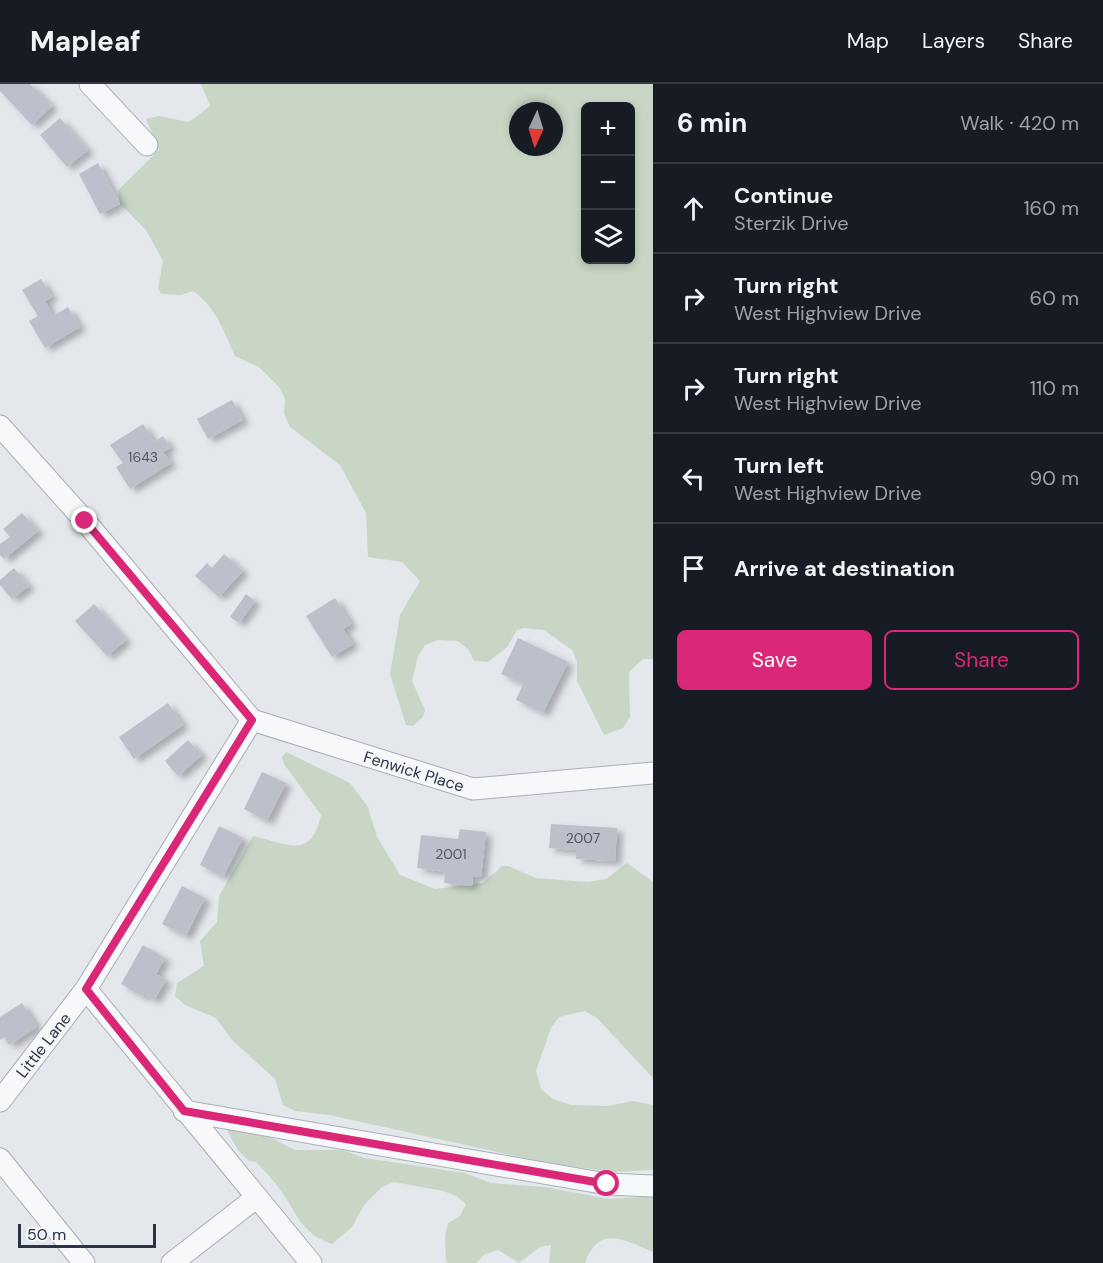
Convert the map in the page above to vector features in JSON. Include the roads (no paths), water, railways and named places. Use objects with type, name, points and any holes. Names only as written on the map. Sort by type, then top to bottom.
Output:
[{"type":"street","points":[[90,84],[147,145]]},
{"type":"street","points":[[0,426],[85,521],[252,720]]},
{"type":"street","name":"Fenwick Place","points":[[252,720],[473,789],[653,773]]},
{"type":"street","name":"Little Lane","points":[[0,1101],[86,989],[252,720]]},
{"type":"street","points":[[86,989],[311,1263]]},
{"type":"street","points":[[184,1111],[607,1184],[653,1186]]},
{"type":"street","points":[[0,1159],[84,1263]]},
{"type":"street","points":[[171,1263],[257,1197]]}]
